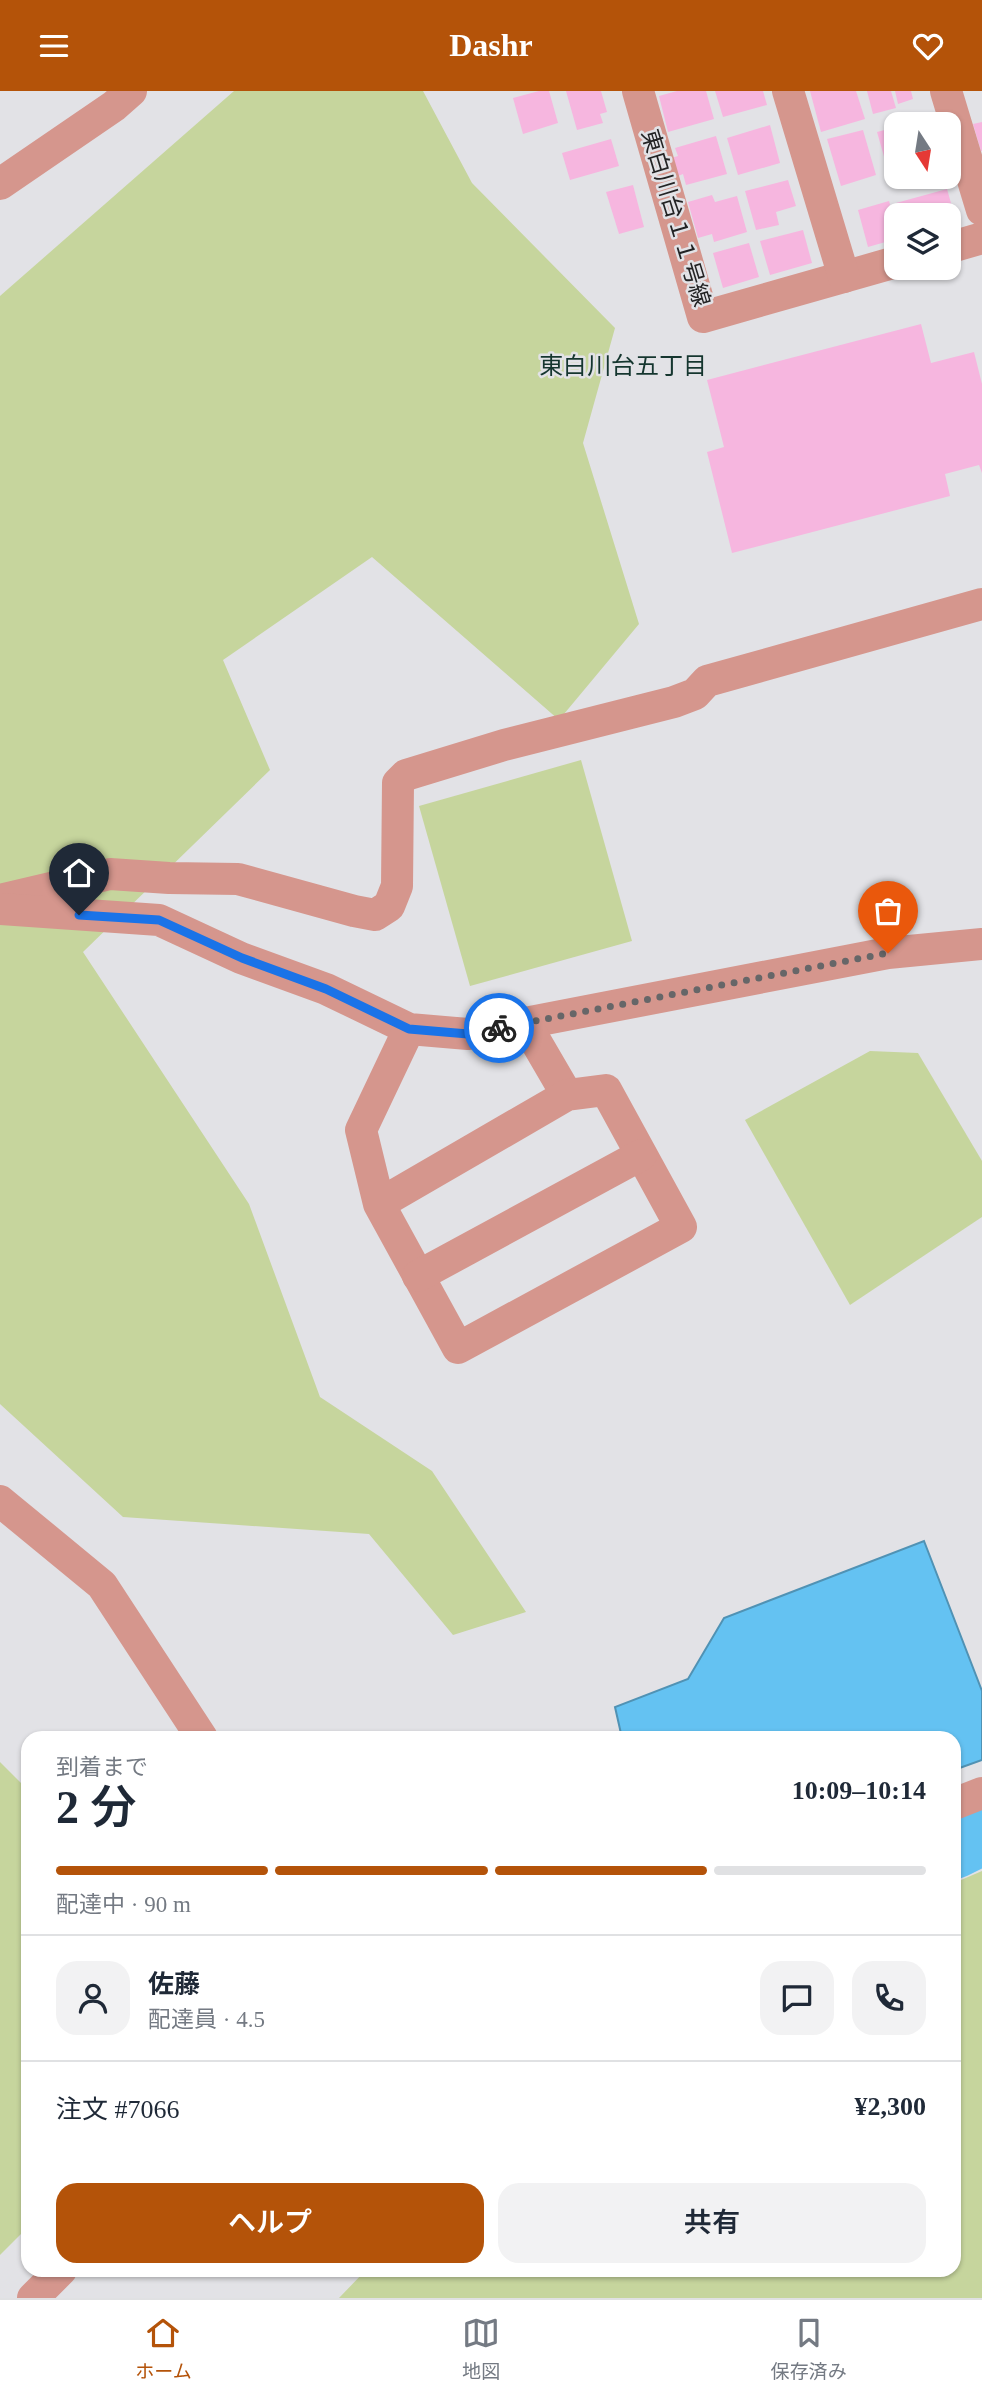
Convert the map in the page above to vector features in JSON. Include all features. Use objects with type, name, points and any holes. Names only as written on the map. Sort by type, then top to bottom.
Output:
[{"type":"street","name":"東白川台１１号線","points":[[639,91],[703,317],[884,265]]},
{"type":"street","points":[[788,91],[844,277]]},
{"type":"street","points":[[946,91],[982,210]]},
{"type":"street","points":[[0,184],[113,96]]},
{"type":"street","points":[[961,244],[982,238]]},
{"type":"street","points":[[0,900],[110,874],[238,879],[375,915],[389,906],[397,886],[398,783],[406,775],[504,745],[674,702],[695,694],[707,681],[982,604]]},
{"type":"street","points":[[0,909],[159,920],[242,958],[326,989],[409,1029],[468,1034],[888,953],[982,944]]},
{"type":"street","points":[[525,1023],[567,1095]]},
{"type":"street","points":[[379,1204],[567,1095],[606,1090],[681,1227],[458,1348],[379,1204],[361,1130],[409,1029]]},
{"type":"street","points":[[418,1276],[641,1155]]},
{"type":"street","points":[[0,1501],[102,1585],[197,1731]]},
{"type":"street","points":[[961,1801],[982,1793]]},
{"type":"street","points":[[33,2298],[54,2277]]},
{"type":"green space","points":[[234,91],[423,91],[472,183],[615,328],[583,443],[639,624],[559,720],[372,557],[223,660],[270,770],[83,952],[249,1204],[320,1397],[432,1471],[526,1612],[453,1635],[369,1534],[123,1517],[0,1404],[0,296]]},
{"type":"green space","points":[[581,760],[632,941],[470,986],[419,806]]},
{"type":"green space","points":[[870,1051],[918,1053],[982,1161],[982,1217],[850,1305],[745,1120]]},
{"type":"green space","points":[[0,1762],[21,1783],[21,2234],[0,2255]]},
{"type":"green space","points":[[982,1871],[982,2298],[339,2298],[359,2277],[961,2277],[961,1880]]},
{"type":"water","points":[[924,1541],[982,1691],[982,1760],[961,1768],[961,1731],[620,1731],[615,1707],[688,1679],[724,1618]]},
{"type":"building","points":[[549,91],[558,123],[523,134],[513,98]]},
{"type":"building","points":[[566,91],[601,91],[607,112],[600,114],[603,123],[577,130]]},
{"type":"building","points":[[677,91],[706,91],[714,119],[668,132],[659,96]]},
{"type":"building","points":[[715,91],[763,91],[767,105],[723,117]]},
{"type":"building","points":[[810,91],[856,91],[865,119],[821,132]]},
{"type":"building","points":[[867,91],[891,91],[896,108],[873,114]]},
{"type":"building","points":[[895,91],[911,91],[913,99],[898,104]]},
{"type":"building","points":[[982,122],[982,151],[981,151],[973,124]]},
{"type":"building","points":[[770,125],[780,163],[738,175],[727,138]]},
{"type":"building","points":[[863,130],[876,175],[841,186],[827,139]]},
{"type":"building","points":[[884,130],[884,156],[877,132]]},
{"type":"building","points":[[716,136],[727,174],[686,185],[683,174],[676,177],[671,158],[678,156],[675,148]]},
{"type":"building","points":[[611,139],[619,166],[570,180],[562,153]]},
{"type":"building","points":[[788,180],[796,206],[776,212],[779,225],[756,230],[745,191]]},
{"type":"building","points":[[633,185],[644,227],[619,234],[606,192]]},
{"type":"building","points":[[947,189],[951,203],[896,203]]},
{"type":"building","points":[[712,195],[715,202],[737,196],[747,232],[714,242],[712,234],[698,238],[688,202]]},
{"type":"building","points":[[889,201],[884,203],[884,242],[868,247],[858,210]]},
{"type":"building","points":[[803,230],[812,263],[770,275],[760,241]]},
{"type":"building","points":[[749,243],[759,277],[723,288],[713,253]]},
{"type":"building","points":[[921,324],[931,363],[974,352],[982,384],[982,473],[979,465],[945,474],[950,496],[732,553],[707,452],[724,447],[707,380]]},
{"type":"waterway","points":[[961,1846],[982,1835]]},
{"type":"way so far","points":[[499,1028],[888,953]]},
{"type":"district","name":"東白川台五丁目","points":[[623,366]]},
{"type":"route","points":[[79,915],[159,920],[242,958],[326,989],[409,1029],[468,1034],[499,1028]]}]
